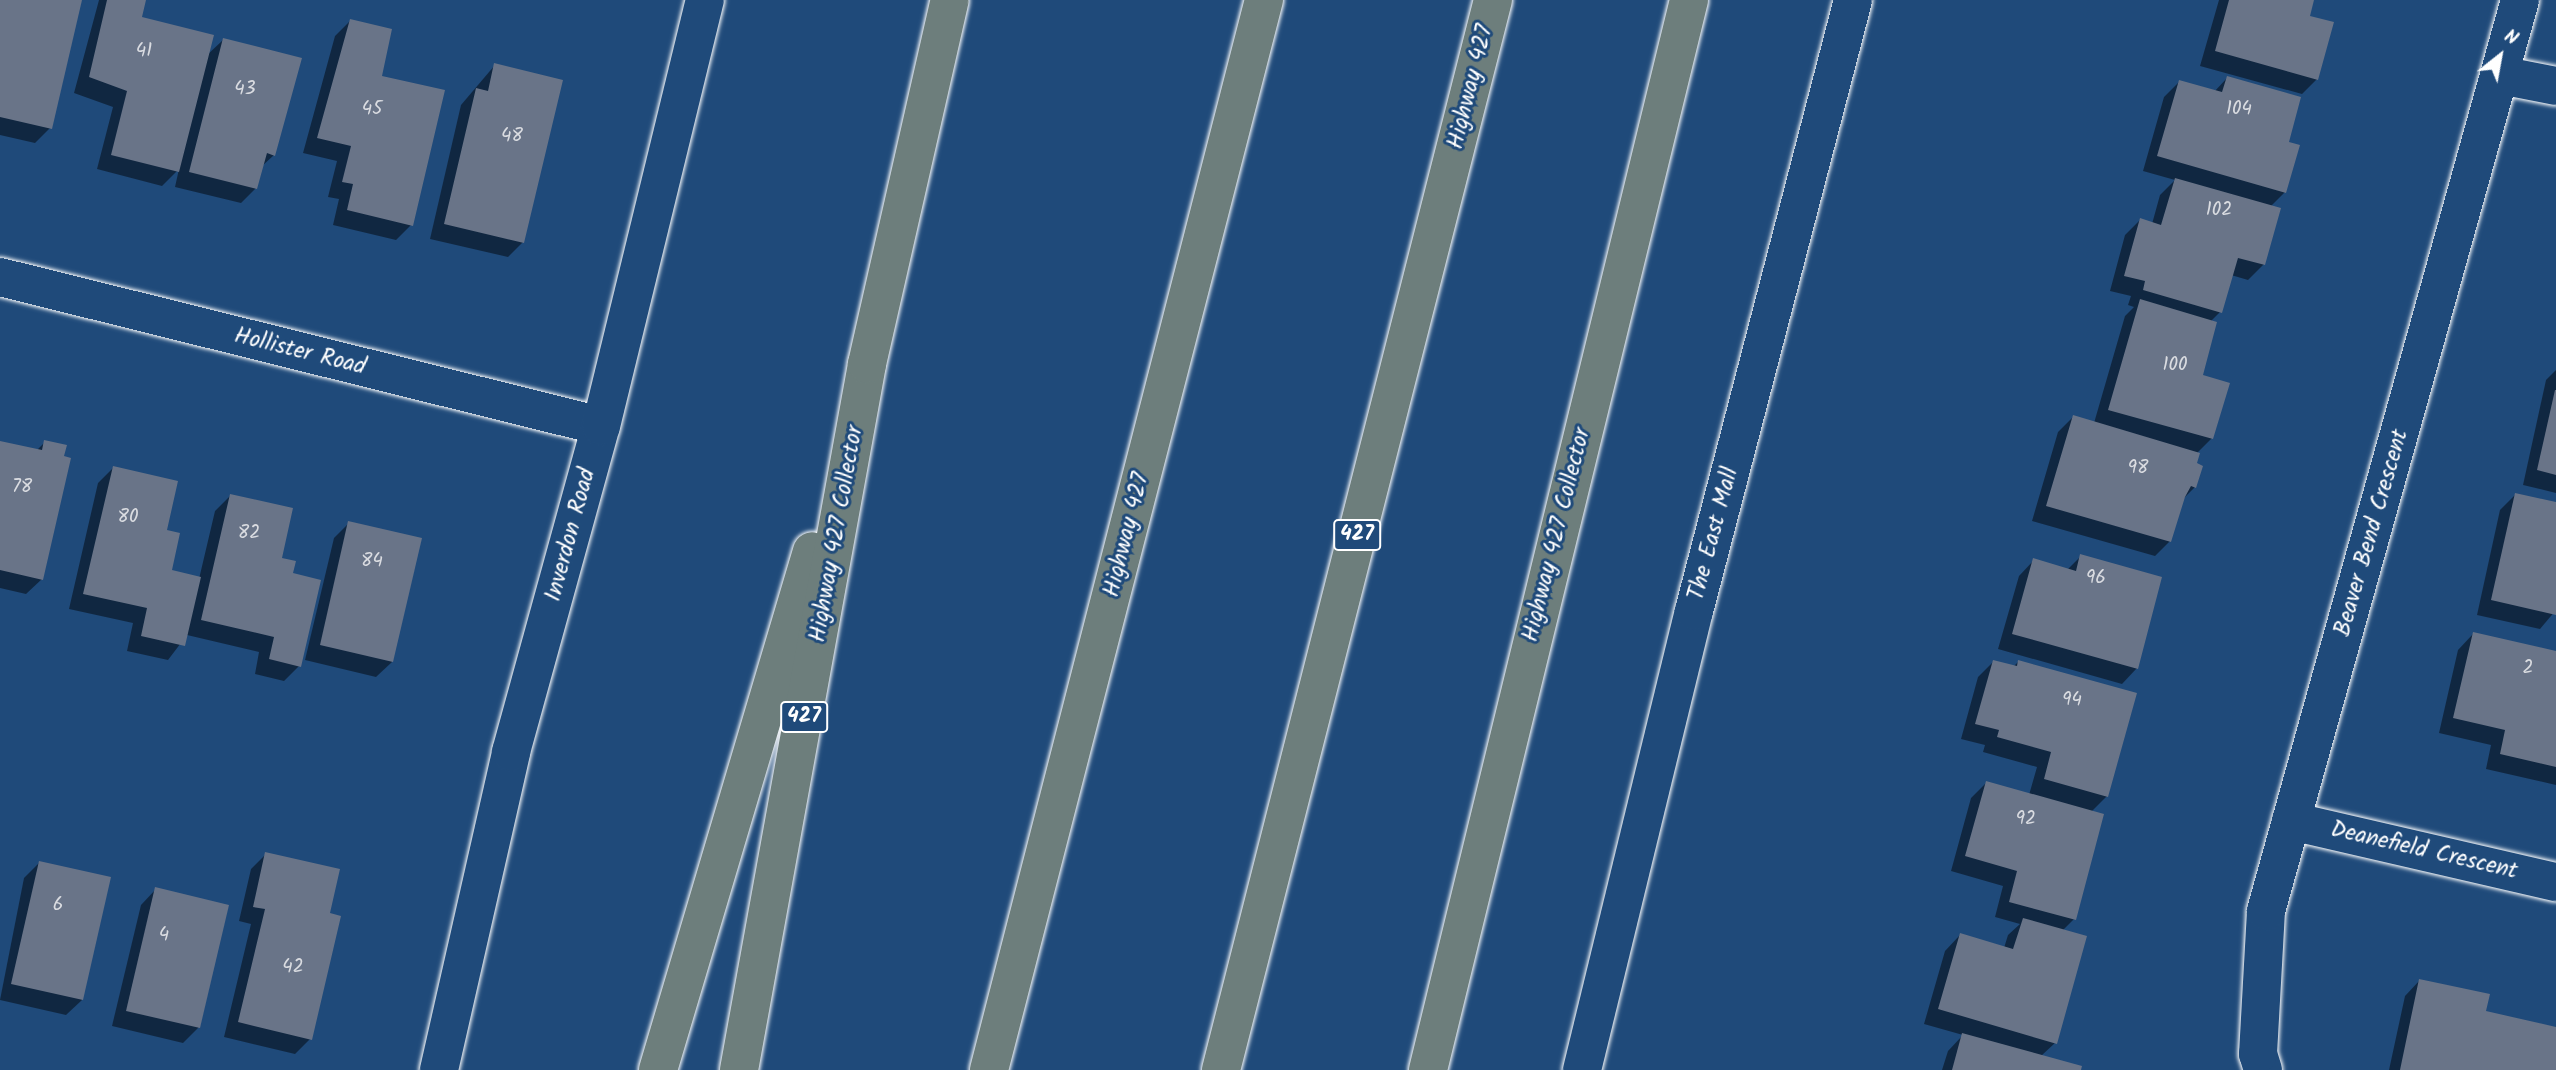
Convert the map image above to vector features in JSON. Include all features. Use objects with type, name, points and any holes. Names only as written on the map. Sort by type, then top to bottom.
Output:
[{"type":"highway","name":"Highway 427 Collector","points":[[739,1070],[867,364],[950,0]]},
{"type":"highway","name":"Highway 427","points":[[989,1070],[1264,0]]},
{"type":"highway","name":"Highway 427","points":[[1220,1070],[1493,0]]},
{"type":"highway","name":"Highway 427 Collector","points":[[1428,1070],[1689,0]]},
{"type":"highway","points":[[659,1070],[867,364]]},
{"type":"street","name":"Inverdon Road","points":[[439,1070],[511,752],[601,426],[705,0]]},
{"type":"street","name":"The East Mall","points":[[1582,1070],[1698,597],[1853,0]]},
{"type":"street","name":"Beaver Bend Crescent","points":[[2263,1070],[2258,1054],[2266,911],[2520,0]]},
{"type":"street","points":[[2500,75],[2556,86]]},
{"type":"street","name":"Hollister Road","points":[[0,277],[601,426]]},
{"type":"street","name":"Deanefield Crescent","points":[[2291,821],[2556,882]]},
{"type":"building","points":[[0,0],[82,0],[52,129],[0,117]]},
{"type":"building","points":[[107,0],[146,0],[142,17],[214,35],[179,172],[111,155],[127,91],[89,77]]},
{"type":"building","points":[[2229,0],[2314,0],[2310,16],[2334,22],[2318,80],[2215,51]]},
{"type":"building","points":[[350,19],[392,29],[382,76],[445,90],[413,226],[347,210],[353,184],[342,182],[351,146],[317,138]]},
{"type":"building","points":[[223,38],[302,58],[275,156],[267,153],[257,189],[189,172]]},
{"type":"building","points":[[494,63],[563,80],[524,243],[444,224],[476,88],[488,91]]},
{"type":"building","points":[[2227,76],[2301,97],[2289,142],[2300,145],[2286,193],[2157,156],[2179,80],[2222,92]]},
{"type":"building","points":[[2175,178],[2281,208],[2265,265],[2238,258],[2222,313],[2143,290],[2145,281],[2124,276],[2140,218],[2161,225]]},
{"type":"building","points":[[2140,299],[2217,322],[2203,375],[2230,383],[2213,439],[2108,410]]},
{"type":"building","points":[[2556,390],[2556,475],[2537,470]]},
{"type":"building","points":[[2073,415],[2200,453],[2197,463],[2203,466],[2196,488],[2191,486],[2185,497],[2171,542],[2046,506]]},
{"type":"building","points":[[44,440],[67,445],[64,456],[71,458],[43,580],[0,570],[0,441],[42,450]]},
{"type":"building","points":[[113,466],[178,481],[167,530],[180,533],[172,570],[201,577],[185,646],[141,636],[147,608],[83,594]]},
{"type":"building","points":[[2515,493],[2556,502],[2556,615],[2491,600]]},
{"type":"building","points":[[230,494],[293,508],[282,558],[296,561],[293,573],[321,580],[301,667],[269,659],[274,637],[201,620]]},
{"type":"building","points":[[348,521],[422,538],[393,662],[320,645]]},
{"type":"building","points":[[2080,554],[2162,577],[2138,669],[2012,634],[2033,558],[2076,571]]},
{"type":"building","points":[[2473,632],[2556,651],[2556,767],[2500,754],[2505,730],[2453,718]]},
{"type":"building","points":[[1993,660],[2017,666],[2018,660],[2137,693],[2108,797],[2044,779],[2051,752],[1997,737],[1999,730],[1975,724]]},
{"type":"building","points":[[1986,781],[2104,814],[2076,920],[2009,902],[2017,871],[1965,856]]},
{"type":"building","points":[[265,852],[340,869],[330,913],[341,916],[312,1040],[238,1022],[265,909],[253,907]]},
{"type":"building","points":[[39,861],[111,877],[83,1000],[11,984]]},
{"type":"building","points":[[155,887],[229,905],[200,1028],[126,1011]]},
{"type":"building","points":[[2023,918],[2087,936],[2057,1044],[1938,1009],[1960,933],[2013,949]]},
{"type":"building","points":[[2419,979],[2490,994],[2486,1011],[2556,1027],[2556,1070],[2400,1070]]},
{"type":"building","points":[[1962,1033],[2082,1066],[2081,1070],[1952,1070]]}]
